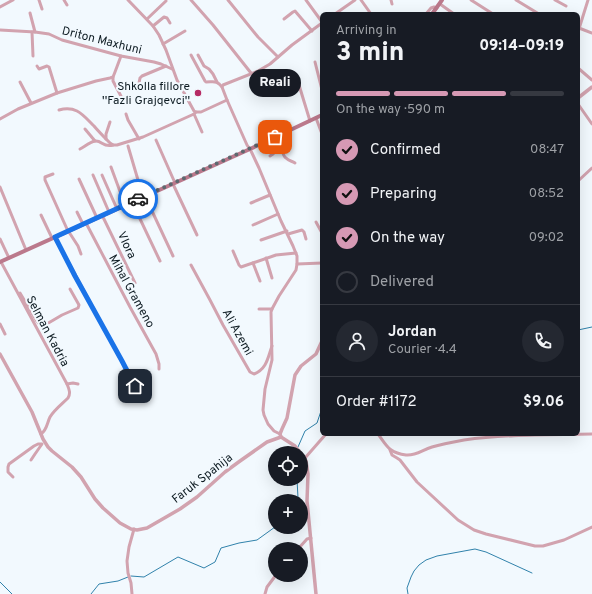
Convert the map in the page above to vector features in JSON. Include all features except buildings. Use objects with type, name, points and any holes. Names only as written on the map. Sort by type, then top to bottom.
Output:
[{"type":"main road","points":[[1,262],[320,116]]},
{"type":"street","points":[[0,7],[13,0]]},
{"type":"street","points":[[39,0],[42,9]]},
{"type":"street","points":[[64,0],[67,5]]},
{"type":"street","points":[[128,0],[153,26],[163,44],[183,93],[193,108],[202,132]]},
{"type":"street","points":[[191,0],[252,73]]},
{"type":"street","points":[[228,0],[258,37],[278,57]]},
{"type":"street","points":[[306,0],[320,20]]},
{"type":"street","points":[[340,11],[355,0]]},
{"type":"street","points":[[361,0],[370,12]]},
{"type":"street","points":[[471,0],[489,12]]},
{"type":"street","points":[[516,0],[535,12]]},
{"type":"street","points":[[555,0],[566,6]]},
{"type":"street","points":[[580,25],[588,0]]},
{"type":"street","points":[[146,19],[166,1]]},
{"type":"street","points":[[428,12],[431,8],[440,4],[451,12]]},
{"type":"street","points":[[284,20],[295,11],[312,31]]},
{"type":"street","points":[[30,14],[34,32],[34,56]]},
{"type":"street","points":[[153,26],[164,17],[167,18],[170,23]]},
{"type":"street","points":[[222,87],[224,84],[270,64],[292,45],[320,25]]},
{"type":"street","points":[[580,28],[592,33]]},
{"type":"street","name":"Driton Maxhuni","points":[[0,30],[49,34],[62,40],[121,56],[154,62],[173,70]]},
{"type":"street","points":[[163,44],[185,31]]},
{"type":"street","points":[[191,55],[205,81],[217,82]]},
{"type":"street","points":[[198,55],[204,66],[209,69],[222,87],[296,253],[297,267],[272,309],[272,360],[264,394],[263,410],[268,424],[274,431],[295,446]]},
{"type":"street","points":[[121,56],[113,77],[113,81],[123,100]]},
{"type":"street","points":[[315,62],[320,82]]},
{"type":"street","name":"Driton Maxhuni","points":[[139,83],[142,76],[171,63]]},
{"type":"street","points":[[37,66],[39,68],[49,67],[57,93]]},
{"type":"street","points":[[580,70],[592,80]]},
{"type":"street","points":[[0,119],[31,103],[57,93],[113,77]]},
{"type":"street","points":[[20,82],[31,103]]},
{"type":"street","points":[[298,85],[310,121]]},
{"type":"street","points":[[580,96],[592,87]]},
{"type":"street","points":[[85,129],[95,141],[106,146],[121,144],[139,138],[227,100]]},
{"type":"street","points":[[580,107],[592,124]]},
{"type":"street","points":[[59,110],[70,109],[78,111],[88,119],[106,140],[113,145]]},
{"type":"street","points":[[126,114],[139,138]]},
{"type":"street","points":[[316,118],[320,129]]},
{"type":"street","points":[[106,140],[110,122]]},
{"type":"street","points":[[281,134],[284,157],[295,163]]},
{"type":"street","points":[[156,140],[198,235]]},
{"type":"street","points":[[269,140],[274,153],[270,156]]},
{"type":"street","points":[[80,149],[95,141]]},
{"type":"street","points":[[128,146],[138,180],[173,256]]},
{"type":"street","points":[[111,167],[125,205]]},
{"type":"street","points":[[580,179],[592,168]]},
{"type":"street","points":[[53,174],[45,177],[44,180],[68,231],[78,246],[81,254]]},
{"type":"street","points":[[93,175],[109,212]]},
{"type":"street","points":[[102,175],[117,209]]},
{"type":"street","points":[[79,179],[97,218]]},
{"type":"street","points":[[0,187],[26,250]]},
{"type":"street","points":[[251,203],[270,195]]},
{"type":"street","points":[[132,202],[160,261]]},
{"type":"street","name":"Mihal Grameno","points":[[77,212],[156,354],[159,369]]},
{"type":"street","points":[[253,225],[278,214]]},
{"type":"street","points":[[41,215],[135,386]]},
{"type":"street","name":"Vlora","points":[[102,216],[135,283]]},
{"type":"street","points":[[316,222],[320,230]]},
{"type":"street","points":[[261,240],[302,230],[306,239]]},
{"type":"street","points":[[0,239],[9,258]]},
{"type":"street","points":[[233,251],[240,267],[282,254],[296,253]]},
{"type":"street","points":[[266,258],[272,278]]},
{"type":"street","name":"Selman Kadria","points":[[1,262],[39,324],[45,325],[62,314],[78,308],[79,305],[70,289]]},
{"type":"street","points":[[254,263],[260,281]]},
{"type":"street","points":[[297,264],[320,263]]},
{"type":"street","name":"Ali Azemi","points":[[191,265],[223,325],[252,374],[263,369],[272,346]]},
{"type":"street","name":"Selman Kadria","points":[[14,285],[70,390],[70,396],[50,417],[44,432],[41,434]]},
{"type":"street","points":[[259,308],[272,309]]},
{"type":"street","points":[[0,324],[5,334]]},
{"type":"street","points":[[280,435],[288,418],[296,375],[301,366],[316,354],[320,345]]},
{"type":"street","points":[[0,354],[32,412],[43,443],[81,477],[95,499],[103,508],[120,523],[128,528],[134,529],[127,555],[128,573],[132,594]]},
{"type":"street","name":"Selman Kadria","points":[[67,384],[78,384]]},
{"type":"street","points":[[580,434],[592,434]]},
{"type":"street","name":"Faruk Spahija","points":[[134,529],[147,528],[190,503],[230,468],[267,442],[280,435]]},
{"type":"street","points":[[308,455],[324,436]]},
{"type":"street","points":[[380,436],[392,455],[400,460],[417,482],[458,520],[481,532],[531,545],[543,546],[564,540],[592,527]]},
{"type":"street","points":[[390,450],[399,454],[409,455],[417,454],[432,447],[468,440],[511,436]]},
{"type":"street","points":[[31,460],[43,443]]},
{"type":"street","points":[[13,477],[8,472],[9,464],[32,447],[43,443]]},
{"type":"street","points":[[308,486],[307,501],[316,594]]},
{"type":"street","points":[[304,542],[311,538]]},
{"type":"street","points":[[265,594],[267,587],[271,582]]},
{"type":"waterway","points":[[580,330],[592,327]]},
{"type":"waterway","points":[[298,446],[305,431],[317,423],[320,414]]},
{"type":"waterway","points":[[297,486],[298,494]]},
{"type":"waterway","points":[[131,576],[144,577],[178,557],[204,568],[215,562],[221,548],[257,540],[268,532]]},
{"type":"waterway","points":[[408,594],[407,588],[414,571],[426,560],[437,556],[475,549],[486,552],[532,573]]},
{"type":"waterway","points":[[91,594],[99,584],[118,581],[128,577]]},
{"type":"waterway","points":[[0,582],[12,594]]},
{"type":"way so far","points":[[138,199],[275,137]]},
{"type":"place","name":"Shkolla fillore ''Fazli Grajqevci''","points":[[198,93]]},
{"type":"place","name":"Reali","points":[[275,137]]},
{"type":"route","points":[[135,386],[55,237],[138,199]]}]
